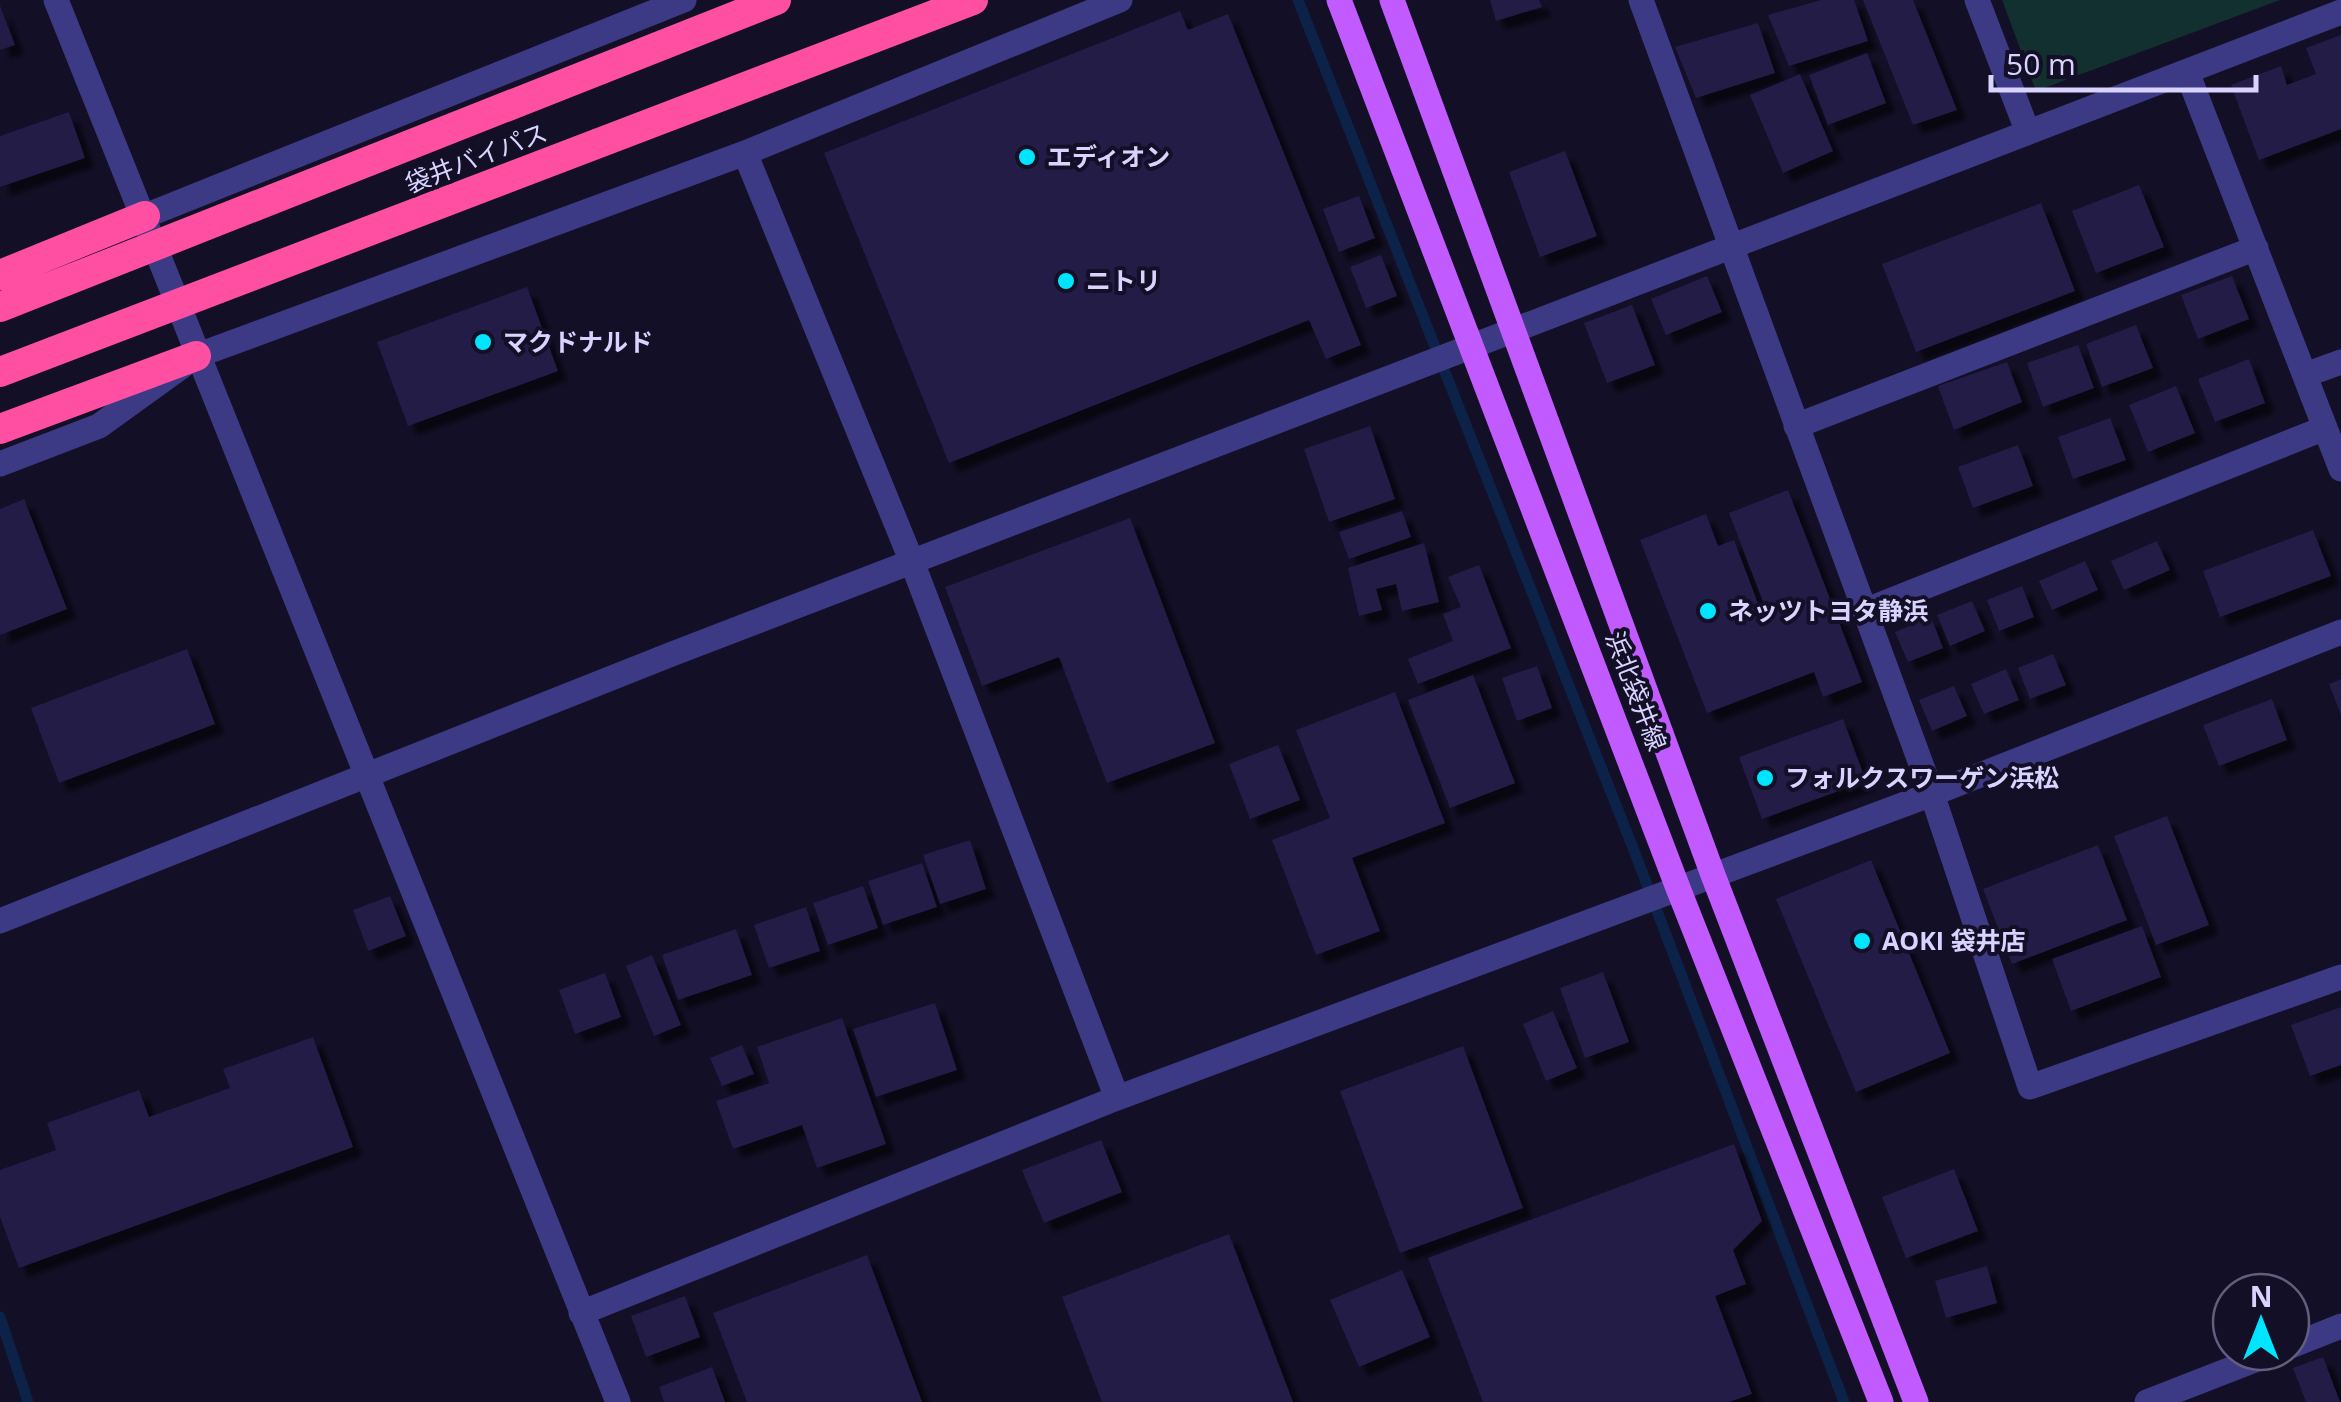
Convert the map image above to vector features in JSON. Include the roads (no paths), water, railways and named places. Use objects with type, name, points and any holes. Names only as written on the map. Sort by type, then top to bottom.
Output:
[{"type":"highway","name":"袋井バイパス","points":[[0,307],[776,0]]},
{"type":"highway","name":"袋井バイパス","points":[[0,372],[973,0]]},
{"type":"highway","points":[[0,275],[145,216]]},
{"type":"highway","points":[[0,429],[196,356]]},
{"type":"main road","name":"浜北袋井線","points":[[1339,0],[1678,888],[1880,1402]]},
{"type":"main road","name":"浜北袋井線","points":[[1392,0],[1517,331],[1713,875],[1916,1402]]},
{"type":"street","points":[[56,0],[618,1402]]},
{"type":"street","points":[[145,216],[684,0]]},
{"type":"street","points":[[0,464],[99,426],[196,356],[746,153],[1120,0]]},
{"type":"street","points":[[1641,0],[1932,794],[2030,1087],[2341,978]]},
{"type":"street","points":[[1977,0],[2026,130]]},
{"type":"street","points":[[0,921],[364,774],[1474,348],[2026,130],[2341,12]]},
{"type":"street","points":[[2187,72],[2341,469]]},
{"type":"street","points":[[746,153],[912,562],[1117,1098]]},
{"type":"street","points":[[1796,426],[2256,248]]},
{"type":"street","points":[[2306,375],[2341,362]]},
{"type":"street","points":[[1864,611],[2326,428]]},
{"type":"street","points":[[580,1313],[1117,1098],[1932,794],[2341,632]]},
{"type":"street","points":[[2311,1338],[2341,1326]]},
{"type":"street","points":[[2148,1402],[2224,1372]]},
{"type":"waterway","points":[[1298,0],[1633,848],[1844,1402]]},
{"type":"waterway","points":[[0,1317],[28,1402]]},
{"type":"place","name":"エディオン","points":[[1027,157]]},
{"type":"place","name":"ニトリ","points":[[1066,281]]},
{"type":"place","name":"マクドナルド","points":[[483,342]]},
{"type":"place","name":"ネッツトヨタ静浜","points":[[1708,611]]},
{"type":"place","name":"フォルクスワーゲン浜松","points":[[1765,778]]},
{"type":"place","name":"AOKI 袋井店","points":[[1862,941]]}]
